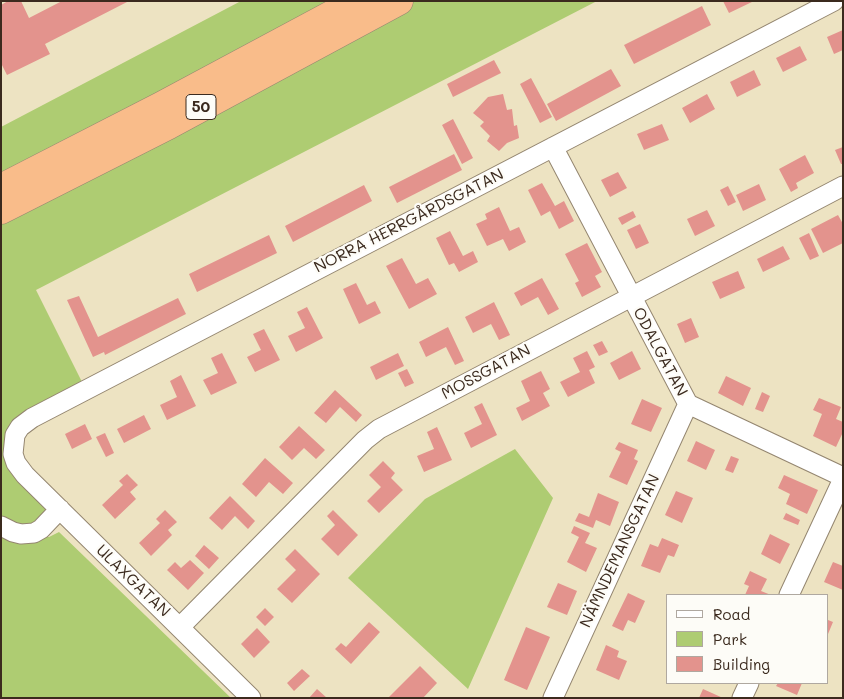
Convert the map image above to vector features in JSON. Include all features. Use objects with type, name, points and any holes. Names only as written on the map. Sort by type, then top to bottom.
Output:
[{"type":"highway","name":"50","points":[[1,188],[161,106],[357,1]]},
{"type":"highway","name":"50","points":[[1,210],[169,125],[399,1]]},
{"type":"street","name":"NORRA HERRGÅRDSGATAN","points":[[16,463],[14,454],[15,436],[20,427],[32,418],[834,1]]},
{"type":"street","name":"ODALGATAN","points":[[553,147],[630,297],[688,404],[843,478]]},
{"type":"street","name":"MOSSGATAN","points":[[180,627],[371,434],[843,186]]},
{"type":"street","name":"NÄMNDEMANSGATAN","points":[[553,698],[688,404]]},
{"type":"street","name":"ULAXGATAN","points":[[16,463],[25,476],[251,698]]},
{"type":"street","points":[[789,594],[843,478]]},
{"type":"street","points":[[1,526],[21,534],[34,533],[41,529],[60,510]]},
{"type":"street","points":[[742,698],[748,684]]},
{"type":"green space","points":[[241,1],[597,1],[36,290],[84,386],[23,418],[12,452],[68,511],[34,526],[7,524],[1,521],[1,127]]},
{"type":"green space","points":[[515,449],[553,498],[468,689],[348,578],[425,499]]},
{"type":"green space","points":[[59,532],[231,698],[1,698],[1,537],[49,537]]},
{"type":"building","points":[[8,1],[21,1],[29,18],[62,1],[129,1],[45,44],[50,54],[7,75],[1,63],[1,5]]},
{"type":"building","points":[[723,1],[754,1],[729,13]]},
{"type":"building","points":[[702,6],[711,25],[634,64],[624,45]]},
{"type":"building","points":[[843,30],[843,50],[834,54],[827,37]]},
{"type":"building","points":[[800,46],[807,60],[783,72],[776,58]]},
{"type":"building","points":[[494,60],[501,73],[453,97],[447,84]]},
{"type":"building","points":[[611,69],[621,86],[556,121],[547,104]]},
{"type":"building","points":[[754,70],[761,85],[737,97],[730,82]]},
{"type":"building","points":[[531,78],[552,117],[540,123],[520,84]]},
{"type":"building","points":[[503,94],[507,110],[512,109],[514,126],[517,125],[519,138],[507,143],[499,151],[487,141],[490,136],[480,126],[484,122],[473,113],[488,97]]},
{"type":"building","points":[[707,94],[715,109],[690,123],[682,108]]},
{"type":"building","points":[[453,119],[473,158],[462,164],[442,125]]},
{"type":"building","points":[[662,124],[669,140],[644,150],[637,134]]},
{"type":"building","points":[[843,147],[843,164],[841,164],[835,150]]},
{"type":"building","points":[[454,154],[462,170],[397,203],[389,187]]},
{"type":"building","points":[[805,155],[814,173],[796,183],[798,188],[791,192],[779,169]]},
{"type":"building","points":[[618,172],[627,188],[610,197],[601,180]]},
{"type":"building","points":[[542,183],[555,206],[564,201],[574,221],[559,229],[550,211],[541,216],[528,190]]},
{"type":"building","points":[[759,184],[766,200],[743,211],[736,195]]},
{"type":"building","points":[[364,185],[372,201],[293,242],[285,226]]},
{"type":"building","points":[[728,186],[736,202],[728,206],[720,190]]},
{"type":"building","points":[[499,207],[510,231],[519,227],[526,242],[509,251],[503,239],[487,246],[476,224],[487,219],[485,214]]},
{"type":"building","points":[[707,210],[715,226],[695,236],[687,219]]},
{"type":"building","points":[[633,211],[636,217],[622,225],[618,218]]},
{"type":"building","points":[[838,215],[843,224],[843,243],[823,253],[811,229]]},
{"type":"building","points":[[640,224],[649,243],[636,249],[627,230]]},
{"type":"building","points":[[450,231],[463,256],[473,251],[478,262],[459,272],[454,263],[449,265],[436,238]]},
{"type":"building","points":[[809,233],[819,256],[810,260],[799,238]]},
{"type":"building","points":[[269,235],[277,253],[197,292],[189,274]]},
{"type":"building","points":[[587,243],[602,272],[595,276],[601,287],[582,297],[575,283],[579,281],[565,254]]},
{"type":"building","points":[[783,246],[790,259],[763,272],[757,259]]},
{"type":"building","points":[[402,258],[416,284],[428,278],[437,294],[409,309],[386,266]]},
{"type":"building","points":[[738,271],[745,288],[720,299],[712,282]]},
{"type":"building","points":[[542,278],[559,309],[548,315],[538,297],[521,306],[514,293]]},
{"type":"building","points":[[356,283],[367,305],[375,301],[381,313],[359,324],[343,289]]},
{"type":"building","points":[[79,296],[98,337],[178,298],[186,314],[105,355],[104,352],[93,357],[67,300]]},
{"type":"building","points":[[494,302],[510,335],[499,340],[491,324],[473,333],[465,317]]},
{"type":"building","points":[[307,307],[323,338],[296,352],[288,336],[305,328],[297,312]]},
{"type":"building","points":[[691,318],[699,337],[685,343],[677,324]]},
{"type":"building","points":[[448,327],[464,361],[455,365],[446,347],[426,357],[419,342]]},
{"type":"building","points":[[264,329],[280,360],[255,372],[247,357],[261,350],[253,334]]},
{"type":"building","points":[[602,341],[608,352],[599,356],[593,345]]},
{"type":"building","points":[[587,351],[595,367],[589,370],[595,383],[568,397],[560,382],[580,372],[573,358]]},
{"type":"building","points":[[632,351],[641,369],[619,380],[610,363]]},
{"type":"building","points":[[222,353],[237,383],[211,395],[203,380],[218,373],[211,358]]},
{"type":"building","points":[[398,353],[404,366],[376,380],[370,367]]},
{"type":"building","points":[[407,369],[414,383],[405,387],[398,373]]},
{"type":"building","points":[[541,371],[550,389],[543,393],[550,406],[522,421],[516,408],[530,401],[521,381]]},
{"type":"building","points":[[181,375],[196,406],[167,420],[160,405],[177,397],[170,381]]},
{"type":"building","points":[[726,376],[751,388],[743,406],[718,393]]},
{"type":"building","points":[[335,390],[362,415],[356,422],[340,407],[326,423],[314,413]]},
{"type":"building","points":[[762,392],[770,396],[763,412],[755,409]]},
{"type":"building","points":[[819,398],[841,407],[836,419],[843,422],[843,432],[836,447],[813,436],[822,414],[813,410]]},
{"type":"building","points":[[642,399],[662,408],[651,432],[631,424]]},
{"type":"building","points":[[482,403],[497,435],[471,448],[464,433],[482,424],[474,407]]},
{"type":"building","points":[[144,415],[151,429],[124,443],[117,429]]},
{"type":"building","points":[[85,424],[92,439],[72,449],[65,434]]},
{"type":"building","points":[[299,426],[325,450],[316,459],[304,448],[292,460],[279,447]]},
{"type":"building","points":[[437,427],[452,460],[424,472],[417,456],[434,449],[427,432]]},
{"type":"building","points":[[105,433],[114,453],[106,457],[96,437]]},
{"type":"building","points":[[696,441],[715,450],[706,470],[687,461]]},
{"type":"building","points":[[619,442],[638,450],[634,459],[638,461],[627,485],[609,477],[621,452],[615,449]]},
{"type":"building","points":[[731,456],[739,459],[733,473],[725,470]]},
{"type":"building","points":[[265,458],[293,483],[283,494],[269,482],[256,497],[242,484]]},
{"type":"building","points":[[383,461],[395,473],[391,478],[403,490],[379,513],[367,501],[381,487],[369,475]]},
{"type":"building","points":[[127,474],[138,485],[130,492],[136,499],[115,519],[102,505],[123,485],[119,481]]},
{"type":"building","points":[[784,475],[818,490],[807,514],[786,504],[790,494],[778,488]]},
{"type":"building","points":[[676,491],[693,498],[682,523],[665,515]]},
{"type":"building","points":[[598,493],[619,502],[610,526],[596,520],[593,528],[575,521],[579,513],[589,517]]},
{"type":"building","points":[[230,496],[255,521],[248,529],[235,516],[222,530],[209,518]]},
{"type":"building","points":[[165,510],[177,522],[168,530],[172,535],[151,556],[139,543],[160,523],[156,519]]},
{"type":"building","points":[[333,510],[358,535],[338,556],[321,539],[335,525],[327,516]]},
{"type":"building","points":[[786,513],[800,520],[798,525],[783,519]]},
{"type":"building","points":[[574,526],[590,533],[585,543],[597,548],[586,572],[567,562],[579,537],[571,533]]},
{"type":"building","points":[[770,534],[790,544],[780,564],[761,554]]},
{"type":"building","points":[[662,538],[679,545],[674,557],[668,555],[660,573],[641,566],[650,544],[658,547]]},
{"type":"building","points":[[204,545],[219,558],[209,569],[195,556]]},
{"type":"building","points":[[295,549],[320,574],[292,603],[277,589],[296,570],[285,559]]},
{"type":"building","points":[[190,560],[204,573],[188,590],[167,570],[175,562],[181,568]]},
{"type":"building","points":[[833,562],[843,566],[843,590],[824,582]]},
{"type":"building","points":[[750,571],[767,579],[761,591],[768,594],[745,594],[749,586],[744,584]]},
{"type":"building","points":[[558,583],[577,591],[567,615],[547,607]]},
{"type":"building","points":[[628,593],[645,601],[635,623],[628,620],[623,631],[612,626]]},
{"type":"building","points":[[265,608],[274,617],[265,626],[256,617]]},
{"type":"building","points":[[829,620],[833,622],[829,632]]},
{"type":"building","points":[[369,622],[380,632],[351,664],[335,649],[341,643],[346,647]]},
{"type":"building","points":[[526,627],[550,637],[527,690],[504,680]]},
{"type":"building","points":[[257,628],[270,642],[254,658],[241,644]]},
{"type":"building","points":[[606,645],[619,651],[617,657],[627,661],[619,680],[596,670]]},
{"type":"building","points":[[420,666],[437,683],[423,698],[388,698]]},
{"type":"building","points":[[302,669],[310,676],[294,691],[287,683]]},
{"type":"building","points":[[777,684],[802,684],[797,695],[776,686]]},
{"type":"building","points":[[317,689],[327,698],[309,698]]},
{"type":"building","points":[[703,689],[723,698],[699,698]]}]
